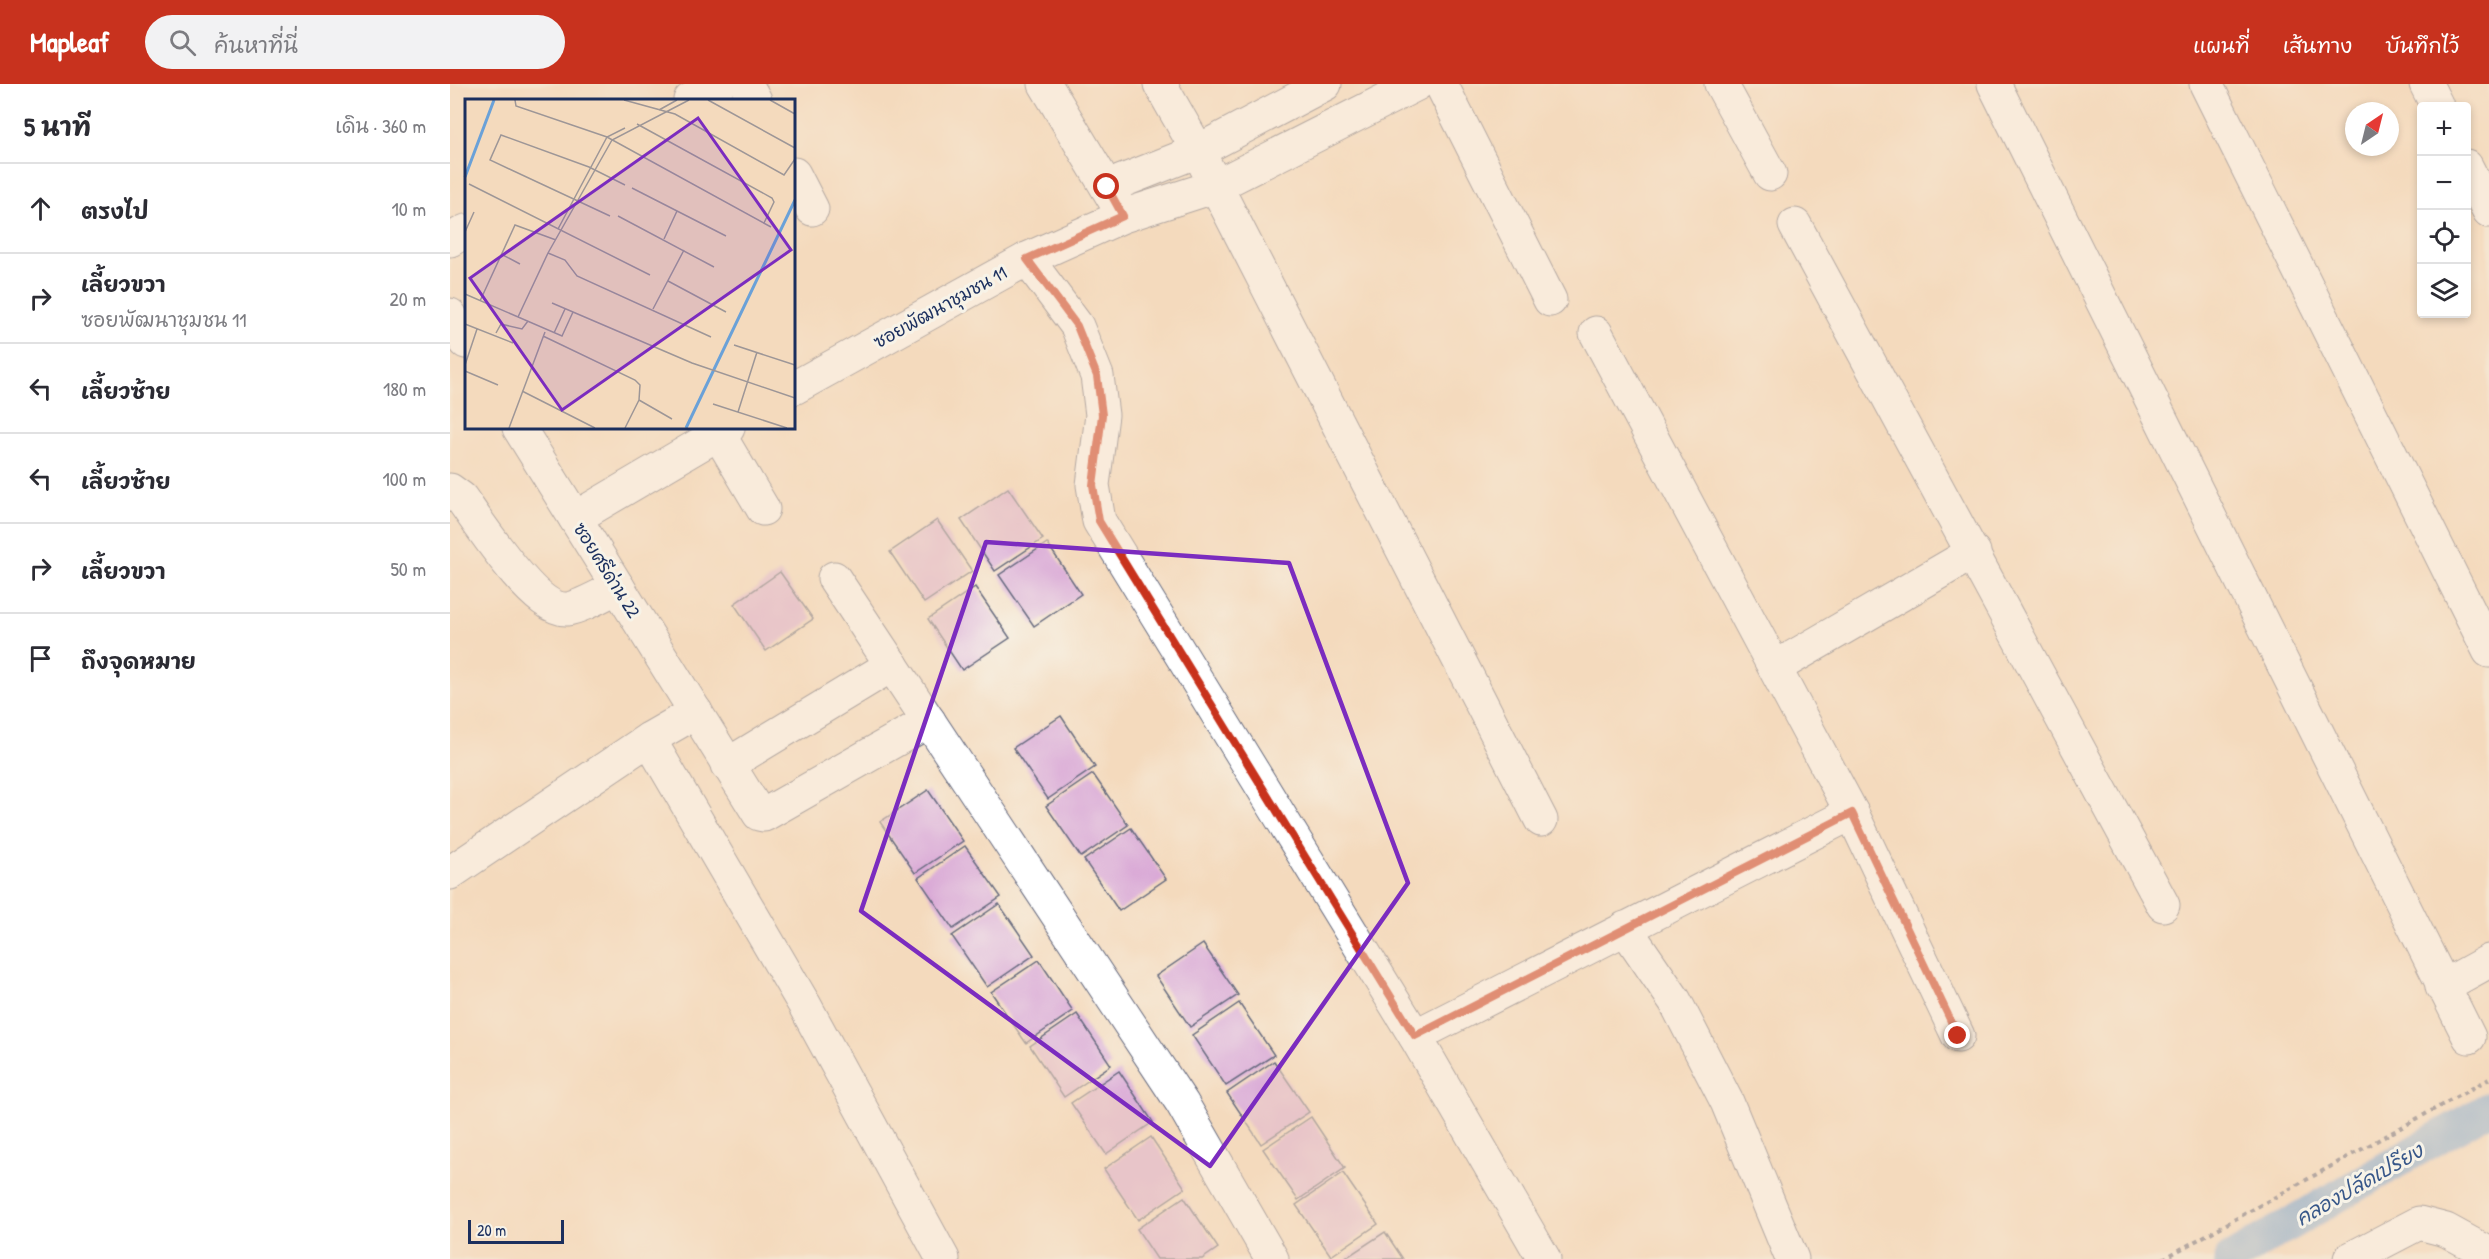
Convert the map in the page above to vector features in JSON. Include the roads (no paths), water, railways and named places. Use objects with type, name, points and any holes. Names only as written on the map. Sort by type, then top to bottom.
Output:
[{"type":"street","points":[[692,99],[719,84]]},
{"type":"street","points":[[746,84],[754,99]]},
{"type":"street","points":[[1045,84],[1123,216]]},
{"type":"street","points":[[1160,84],[1198,151],[1541,820]]},
{"type":"street","points":[[1107,187],[1198,151],[1325,84]]},
{"type":"street","name":"ซอยพัฒนาชุมชน 11","points":[[795,387],[1027,259],[1123,216],[1216,186],[1417,84]]},
{"type":"street","points":[[1441,84],[1550,300]]},
{"type":"street","points":[[1721,84],[1770,174]]},
{"type":"street","points":[[1994,84],[2442,987],[2469,1037]]},
{"type":"street","points":[[2206,84],[2489,651]]},
{"type":"street","points":[[2426,84],[2435,102]]},
{"type":"street","points":[[795,176],[812,209]]},
{"type":"street","points":[[2471,176],[2489,211]]},
{"type":"street","points":[[1795,225],[2163,905]]},
{"type":"street","points":[[450,240],[465,232]]},
{"type":"street","points":[[1027,259],[1077,326],[1097,376],[1102,415],[1093,485],[1099,521],[1415,1036],[1544,1259]]},
{"type":"street","points":[[450,315],[465,340]]},
{"type":"street","points":[[1596,333],[1852,813],[1958,1036]]},
{"type":"street","name":"ซอยศรีด่าน 22","points":[[520,429],[759,814],[764,814],[929,721]]},
{"type":"street","points":[[575,518],[723,430],[763,509]]},
{"type":"street","points":[[450,490],[461,498],[524,584],[549,604],[567,609],[618,587]]},
{"type":"street","points":[[1776,667],[1974,552]]},
{"type":"street","points":[[834,578],[1182,1103],[1272,1259]]},
{"type":"street","points":[[727,765],[892,665]]},
{"type":"street","points":[[450,873],[650,739],[696,712]]},
{"type":"street","points":[[650,739],[804,1004],[943,1259]]},
{"type":"street","points":[[1415,1036],[1852,813]]},
{"type":"street","points":[[1625,928],[1675,1000],[1727,1102],[1792,1259]]},
{"type":"street","points":[[2442,987],[2489,961]]},
{"type":"street","points":[[2350,1259],[2419,1224],[2446,1230],[2488,1253]]},
{"type":"waterway","name":"คลองปลัดเปรียง","points":[[2230,1259],[2489,1108]]}]
